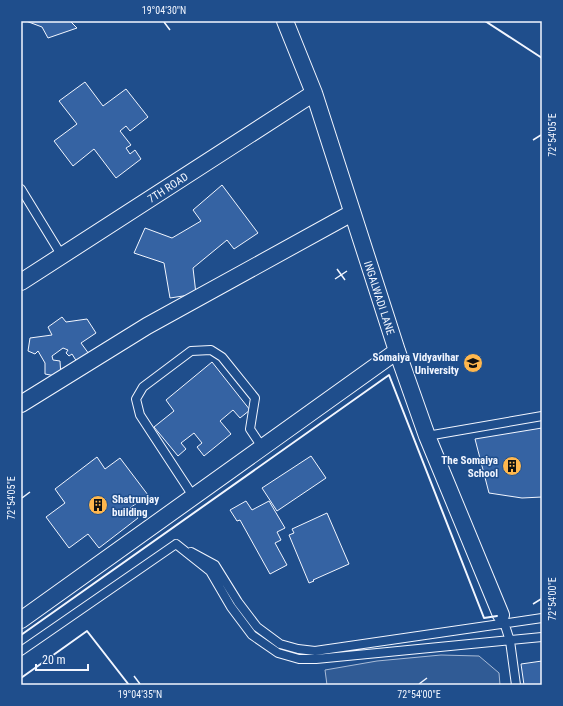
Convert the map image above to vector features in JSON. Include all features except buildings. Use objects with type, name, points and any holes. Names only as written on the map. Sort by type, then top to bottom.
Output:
[{"type":"street","name":"INGALWADI LANE","points":[[286,21],[314,93],[397,351],[427,436],[503,619]]},
{"type":"street","name":"7TH ROAD","points":[[21,282],[314,93]]},
{"type":"street","points":[[21,404],[147,326],[352,213]]},
{"type":"street","points":[[21,620],[397,351]]},
{"type":"lane","points":[[21,188],[62,256]]},
{"type":"lane","points":[[193,496],[140,415],[136,399],[144,387],[191,351],[211,350],[222,357],[255,398],[250,429],[262,448]]},
{"type":"lane","points":[[427,436],[542,416]]},
{"type":"lane","points":[[176,544],[215,565],[238,602],[257,627],[280,644],[298,649],[315,651],[503,619],[542,618]]},
{"type":"lane","points":[[176,544],[210,571],[231,607],[252,635],[278,654],[299,659],[316,659],[542,637]]},
{"type":"lane","points":[[21,651],[176,544]]},
{"type":"lane","points":[[503,619],[510,641],[516,685]]},
{"type":"shaded area","points":[[441,655],[479,656],[499,673],[500,685],[327,685],[325,670],[377,661]]},
{"type":"wall","points":[[485,21],[542,58]]},
{"type":"wall","points":[[21,635],[389,375],[484,618],[497,616]]},
{"type":"wall","points":[[21,678],[87,631],[129,685]]},
{"type":"place","name":"Somaiya Vidyavihar University","points":[[473,363]]},
{"type":"place","name":"The Somaiya School","points":[[512,466]]},
{"type":"place","name":"Shatrunjay building","points":[[98,505]]}]
